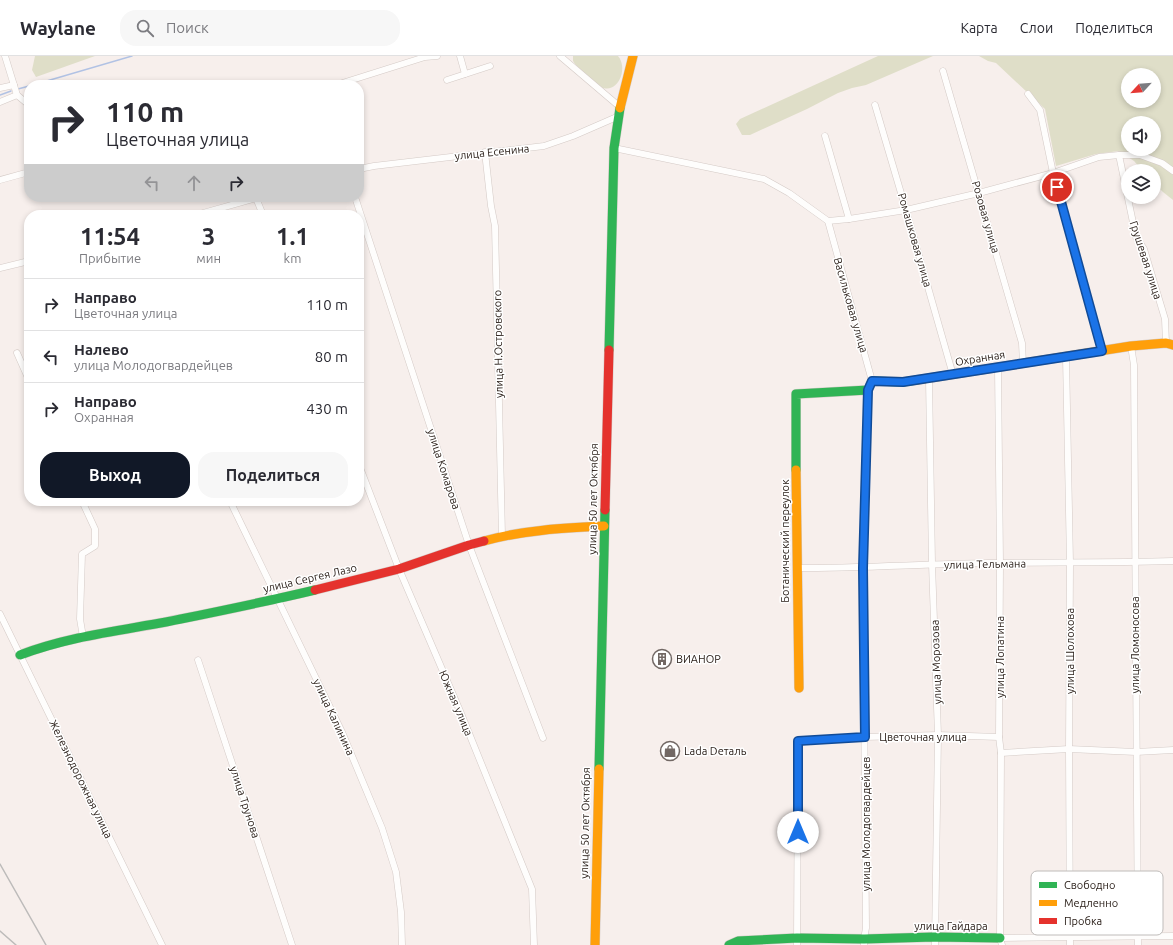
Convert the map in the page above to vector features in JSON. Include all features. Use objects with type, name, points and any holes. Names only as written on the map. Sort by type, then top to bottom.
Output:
[{"type":"street","points":[[5,56],[17,95],[24,101]]},
{"type":"street","points":[[352,80],[425,57],[437,56]]},
{"type":"street","points":[[460,56],[465,74]]},
{"type":"street","points":[[560,56],[568,59],[620,111]]},
{"type":"street","points":[[626,56],[632,60]]},
{"type":"street","name":"улица 50 лет Октября","points":[[595,945],[614,148],[620,111],[632,60]]},
{"type":"street","points":[[447,80],[490,66]]},
{"type":"street","name":"Розовая улица","points":[[943,71],[1022,343],[1023,364]]},
{"type":"street","points":[[0,88],[14,85]]},
{"type":"street","points":[[1028,94],[1040,110],[1053,173],[1102,351]]},
{"type":"street","points":[[0,102],[17,95]]},
{"type":"street","name":"Ромашковая улица","points":[[875,105],[953,375]]},
{"type":"street","name":"улица Есенина","points":[[364,169],[374,166],[485,152],[544,146],[574,136],[620,111]]},
{"type":"street","points":[[825,136],[849,219]]},
{"type":"street","points":[[614,148],[764,179],[789,193],[828,221],[906,210],[979,193],[1053,173],[1099,157],[1140,155],[1162,163],[1173,172]]},
{"type":"street","name":"улица Н.Островского","points":[[485,152],[491,206],[495,226],[502,536]]},
{"type":"street","name":"Грушевая улица","points":[[1119,155],[1136,237],[1144,249],[1165,319],[1169,344]]},
{"type":"street","points":[[0,180],[24,173]]},
{"type":"street","points":[[214,210],[243,202]]},
{"type":"street","name":"Васильковая улица","points":[[828,221],[872,381]]},
{"type":"street","name":"улица Комарова","points":[[364,224],[469,545],[543,738]]},
{"type":"street","points":[[0,268],[24,262]]},
{"type":"street","name":"Охранная","points":[[872,381],[903,382],[1131,346],[1169,344]]},
{"type":"street","name":"улица Ломоносова","points":[[1131,346],[1134,365],[1137,871]]},
{"type":"street","points":[[17,353],[24,369]]},
{"type":"street","name":"улица Шолохова","points":[[1066,357],[1070,563],[1070,871]]},
{"type":"street","name":"улица Лопатина","points":[[998,368],[1001,942]]},
{"type":"street","name":"улица Морозова","points":[[929,378],[932,564],[938,735],[935,941]]},
{"type":"street","points":[[868,390],[872,381]]},
{"type":"street","name":"Ботанический переулок","points":[[799,688],[796,394],[868,390]]},
{"type":"street","name":"улица Молодогвардейцев","points":[[864,942],[866,928],[863,568],[868,390]]},
{"type":"street","name":"Южная улица","points":[[364,478],[399,569],[463,719],[532,889],[534,945]]},
{"type":"street","points":[[83,637],[80,619],[82,554],[95,546],[95,529],[84,506]]},
{"type":"street","name":"улица Калинина","points":[[232,506],[342,732],[382,828],[396,872],[401,912],[402,945]]},
{"type":"street","name":"улица Сергея Лазо","points":[[20,655],[36,649],[83,637],[166,622],[277,599],[399,569],[469,545],[502,536],[558,528],[604,526]]},
{"type":"street","name":"улица Тельмана","points":[[797,568],[863,568],[932,564],[1135,563],[1173,561]]},
{"type":"street","name":"Железнодорожная улица","points":[[0,614],[162,945]]},
{"type":"street","name":"улица Трунова","points":[[198,660],[290,944]]},
{"type":"street","name":"Цветочная улица","points":[[797,941],[798,741],[938,735],[999,737]]},
{"type":"street","points":[[1001,753],[1069,749],[1136,752],[1173,750]]},
{"type":"street","name":"улица Шолохова","points":[[1070,935],[1070,945]]},
{"type":"street","name":"улица Гайдара","points":[[729,945],[738,941],[1001,942],[1070,938],[1173,936]]},
{"type":"street","name":"улица Ломоносова","points":[[1138,937],[1138,945]]},
{"type":"green space","points":[[35,56],[95,56],[36,77],[32,70]]},
{"type":"green space","points":[[573,56],[618,56],[622,67],[620,79],[612,87],[601,87],[575,64],[573,61]]},
{"type":"green space","points":[[878,56],[933,56],[866,85],[838,93],[750,135],[742,135],[736,124],[740,119]]},
{"type":"green space","points":[[979,56],[1173,56],[1173,200],[1161,190],[1161,164],[1137,164],[1126,156],[1161,156],[1161,116],[1121,116],[1121,152],[1119,151],[1096,154],[1056,166],[1045,109],[996,63]]},
{"type":"waterway","points":[[50,80],[132,56]]},
{"type":"waterway","points":[[18,89],[24,87]]},
{"type":"waterway","points":[[0,95],[11,91]]},
{"type":"railway","points":[[0,864],[46,945]]},
{"type":"railway","points":[[0,931],[16,945]]},
{"type":"traffic: fast","points":[[609,350],[614,148],[620,108]]},
{"type":"traffic: fast","points":[[796,470],[796,394],[868,390],[872,381],[903,382],[917,380]]},
{"type":"traffic: fast","points":[[599,769],[605,510]]},
{"type":"traffic: fast","points":[[20,655],[74,639],[166,622],[315,590]]},
{"type":"traffic: fast","points":[[729,945],[738,941],[797,938],[1000,938]]},
{"type":"traffic: slow","points":[[620,108],[633,56]]},
{"type":"traffic: slow","points":[[917,380],[1131,346],[1166,343],[1173,345]]},
{"type":"traffic: slow","points":[[796,470],[799,688]]},
{"type":"traffic: slow","points":[[484,541],[529,532],[604,526]]},
{"type":"traffic: slow","points":[[595,945],[599,769]]},
{"type":"traffic: jam","points":[[605,510],[609,350]]},
{"type":"traffic: jam","points":[[315,590],[399,569],[484,541]]},
{"type":"place","name":"ВИАНОР","points":[[662,659]]},
{"type":"place","name":"Lada Dеталь","points":[[670,751]]},
{"type":"route","points":[[798,832],[798,741],[865,737],[863,568],[868,390],[872,381],[903,382],[1102,351],[1057,187]]}]
